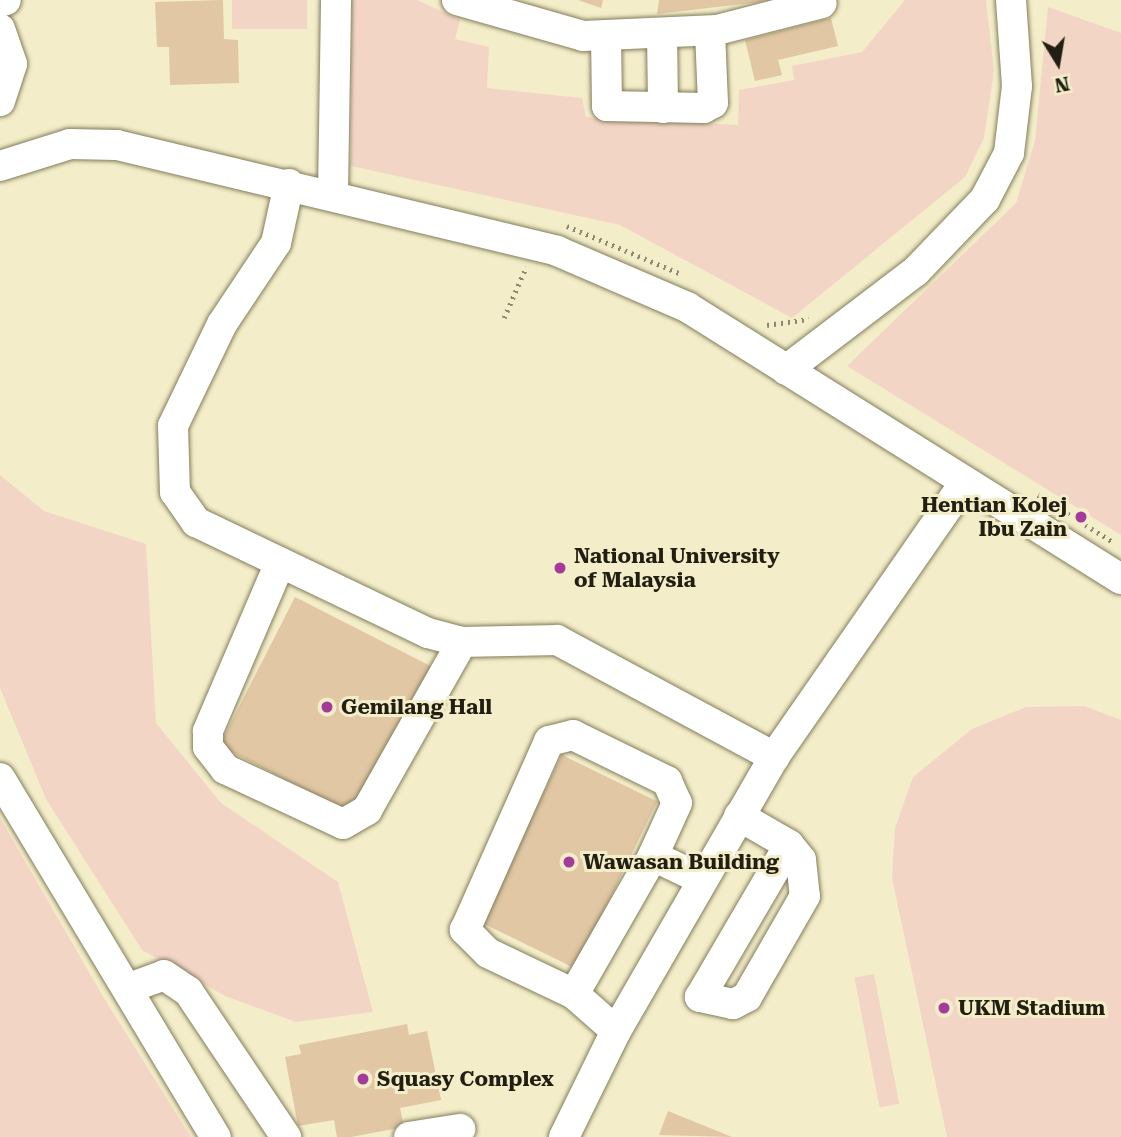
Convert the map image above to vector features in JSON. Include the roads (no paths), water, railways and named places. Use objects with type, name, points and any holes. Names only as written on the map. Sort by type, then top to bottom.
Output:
[{"type":"street","points":[[0,2],[6,0]]},
{"type":"street","points":[[333,194],[335,0]]},
{"type":"street","points":[[457,0],[583,36],[710,31],[822,3]]},
{"type":"street","points":[[786,370],[916,271],[985,199],[1009,153],[1017,86],[1011,0]]},
{"type":"street","points":[[0,29],[12,64],[0,101]]},
{"type":"street","points":[[606,35],[607,106],[663,108],[713,103],[710,31]]},
{"type":"street","points":[[662,33],[663,108]]},
{"type":"street","points":[[3,160],[70,144],[117,145],[333,194],[536,245],[687,307],[1121,579]]},
{"type":"street","points":[[289,184],[276,243],[222,324],[173,426],[169,457],[175,492],[196,522],[279,565],[462,642],[556,640],[774,757]]},
{"type":"street","points":[[564,1137],[616,1031],[774,757],[965,482]]},
{"type":"street","points":[[279,565],[208,731],[208,747],[225,769],[343,824],[368,810],[462,642]]},
{"type":"street","points":[[575,994],[653,856],[677,803],[667,781],[573,735],[550,741],[465,930],[488,953],[575,994],[616,1031]]},
{"type":"street","points":[[0,778],[129,988],[216,1137]]},
{"type":"street","points":[[739,816],[789,845],[801,860],[805,896],[757,987],[733,1004],[699,997],[789,845]]},
{"type":"street","points":[[653,856],[702,878]]},
{"type":"street","points":[[129,988],[164,975],[188,991],[286,1137]]},
{"type":"street","points":[[409,1137],[460,1129]]},
{"type":"place","name":"Hentian Kolej Ibu Zain","points":[[1081,517]]},
{"type":"place","name":"National University of Malaysia","points":[[560,568]]},
{"type":"place","name":"Gemilang Hall","points":[[327,707]]},
{"type":"place","name":"Wawasan Building","points":[[569,862]]},
{"type":"place","name":"UKM Stadium","points":[[944,1008]]},
{"type":"place","name":"Squasy Complex","points":[[363,1079]]}]
